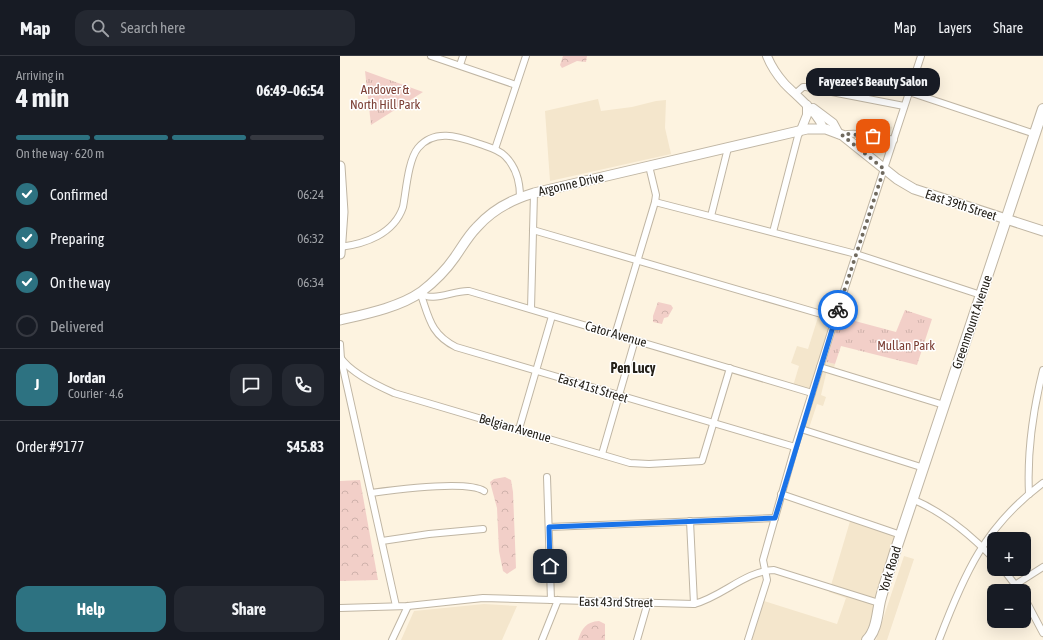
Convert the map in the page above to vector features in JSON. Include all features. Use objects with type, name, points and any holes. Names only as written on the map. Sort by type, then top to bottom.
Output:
[{"type":"main road","name":"Greenmount Avenue","points":[[901,534],[1043,109]]},
{"type":"main road","name":"Argonne Drive","points":[[340,320],[387,307],[420,292],[445,269],[467,238],[481,223],[497,210],[520,197],[801,130],[822,129],[840,134]]},
{"type":"main road","name":"East 39th Street","points":[[840,134],[901,182],[914,189],[1043,231]]},
{"type":"main road","points":[[340,166],[343,212],[340,249]]},
{"type":"main road","name":"York Road","points":[[867,640],[865,635],[873,613],[879,603],[901,534]]},
{"type":"street","points":[[431,56],[516,85]]},
{"type":"street","points":[[460,65],[463,56]]},
{"type":"street","points":[[495,149],[526,56]]},
{"type":"street","points":[[767,56],[777,74],[821,122],[822,129]]},
{"type":"street","points":[[748,640],[767,580],[763,560],[800,429],[904,106],[922,56]]},
{"type":"street","points":[[795,94],[803,87],[806,87],[904,106]]},
{"type":"street","points":[[909,92],[1035,134]]},
{"type":"street","points":[[773,232],[798,136],[807,115],[807,105]]},
{"type":"street","points":[[807,105],[833,123],[840,134],[858,134],[894,140]]},
{"type":"street","points":[[340,249],[368,241],[391,226],[398,218],[403,207],[413,157],[426,141],[438,136],[454,135],[495,149],[503,154],[514,168],[518,179],[520,197]]},
{"type":"street","points":[[711,216],[728,148]]},
{"type":"street","points":[[615,334],[655,202],[656,194],[649,166]]},
{"type":"street","points":[[531,309],[534,193]]},
{"type":"street","points":[[655,202],[856,254],[981,296]]},
{"type":"street","points":[[533,230],[835,318]]},
{"type":"street","name":"Cator Avenue","points":[[420,292],[423,296],[431,297],[462,291],[469,292],[812,392]]},
{"type":"street","name":"East 41st Street","points":[[420,292],[431,324],[450,344],[465,350],[618,396],[795,447]]},
{"type":"street","points":[[519,429],[552,316]]},
{"type":"street","points":[[602,454],[635,340]]},
{"type":"street","points":[[340,346],[340,358],[396,606]]},
{"type":"street","name":"Belgian Avenue","points":[[340,358],[366,379],[384,389],[630,463],[702,461],[713,423]]},
{"type":"street","points":[[820,367],[944,405]]},
{"type":"street","points":[[713,423],[730,368]]},
{"type":"street","points":[[1028,494],[1031,435],[1043,370]]},
{"type":"street","points":[[800,429],[924,468]]},
{"type":"street","points":[[542,640],[555,600],[549,527],[547,476]]},
{"type":"street","points":[[939,640],[960,586],[982,546],[999,524],[1028,494],[1043,483]]},
{"type":"street","points":[[371,493],[401,488],[466,486],[479,488],[484,491]]},
{"type":"street","points":[[781,494],[901,534]]},
{"type":"street","points":[[912,499],[950,521],[987,551]]},
{"type":"street","points":[[549,527],[775,518]]},
{"type":"street","points":[[690,521],[694,604]]},
{"type":"street","points":[[382,541],[428,534],[483,529]]},
{"type":"street","points":[[1017,584],[1043,567]]},
{"type":"street","points":[[765,570],[774,570],[879,603]]},
{"type":"street","name":"East 43rd Street","points":[[340,608],[408,606],[483,598],[694,604],[765,570]]},
{"type":"street","points":[[637,640],[648,602]]},
{"type":"street","points":[[392,640],[408,606]]},
{"type":"street","points":[[1031,610],[1043,633]]},
{"type":"shaded area","points":[[598,99],[601,111],[632,107],[666,100],[665,128],[671,154],[550,181],[545,111]]},
{"type":"shaded area","points":[[863,120],[892,127],[889,136],[861,132]]},
{"type":"shaded area","points":[[820,311],[840,317],[826,362],[835,364],[833,372],[827,370],[821,395],[826,397],[823,406],[817,404],[808,431],[800,429],[811,392],[793,386],[799,366],[791,363],[797,346],[808,349]]},
{"type":"shaded area","points":[[851,518],[901,535],[867,640],[752,640],[764,601],[837,624],[846,598],[829,592]]},
{"type":"shaded area","points":[[904,556],[914,559],[887,640],[876,640]]},
{"type":"shaded area","points":[[484,604],[517,606],[502,640],[401,640],[414,611]]},
{"type":"green space","points":[[563,56],[587,56],[586,62],[577,61],[562,68],[560,65]]},
{"type":"green space","name":"Andover & North Hill Park","points":[[365,71],[423,92],[371,125]]},
{"type":"green space","points":[[658,302],[671,305],[673,308],[668,317],[664,318],[662,324],[653,322],[653,316]]},
{"type":"green space","name":"Mullan Park","points":[[905,310],[932,319],[917,365],[841,346],[835,364],[826,362],[840,317],[896,332]]},
{"type":"green space","points":[[505,477],[511,480],[513,492],[516,568],[507,574],[503,571],[499,551],[497,508],[490,482],[494,479]]},
{"type":"green space","points":[[360,480],[378,580],[340,581],[340,481]]},
{"type":"green space","points":[[599,621],[605,624],[605,640],[578,640],[585,626]]},
{"type":"way so far","points":[[838,310],[884,169],[842,135],[858,134],[873,136]]},
{"type":"place","name":"Fayezee's Beauty Salon","points":[[873,136]]},
{"type":"district","name":"Pen Lucy","points":[[633,368]]},
{"type":"route","points":[[550,566],[549,527],[775,518],[795,447],[838,310]]}]
